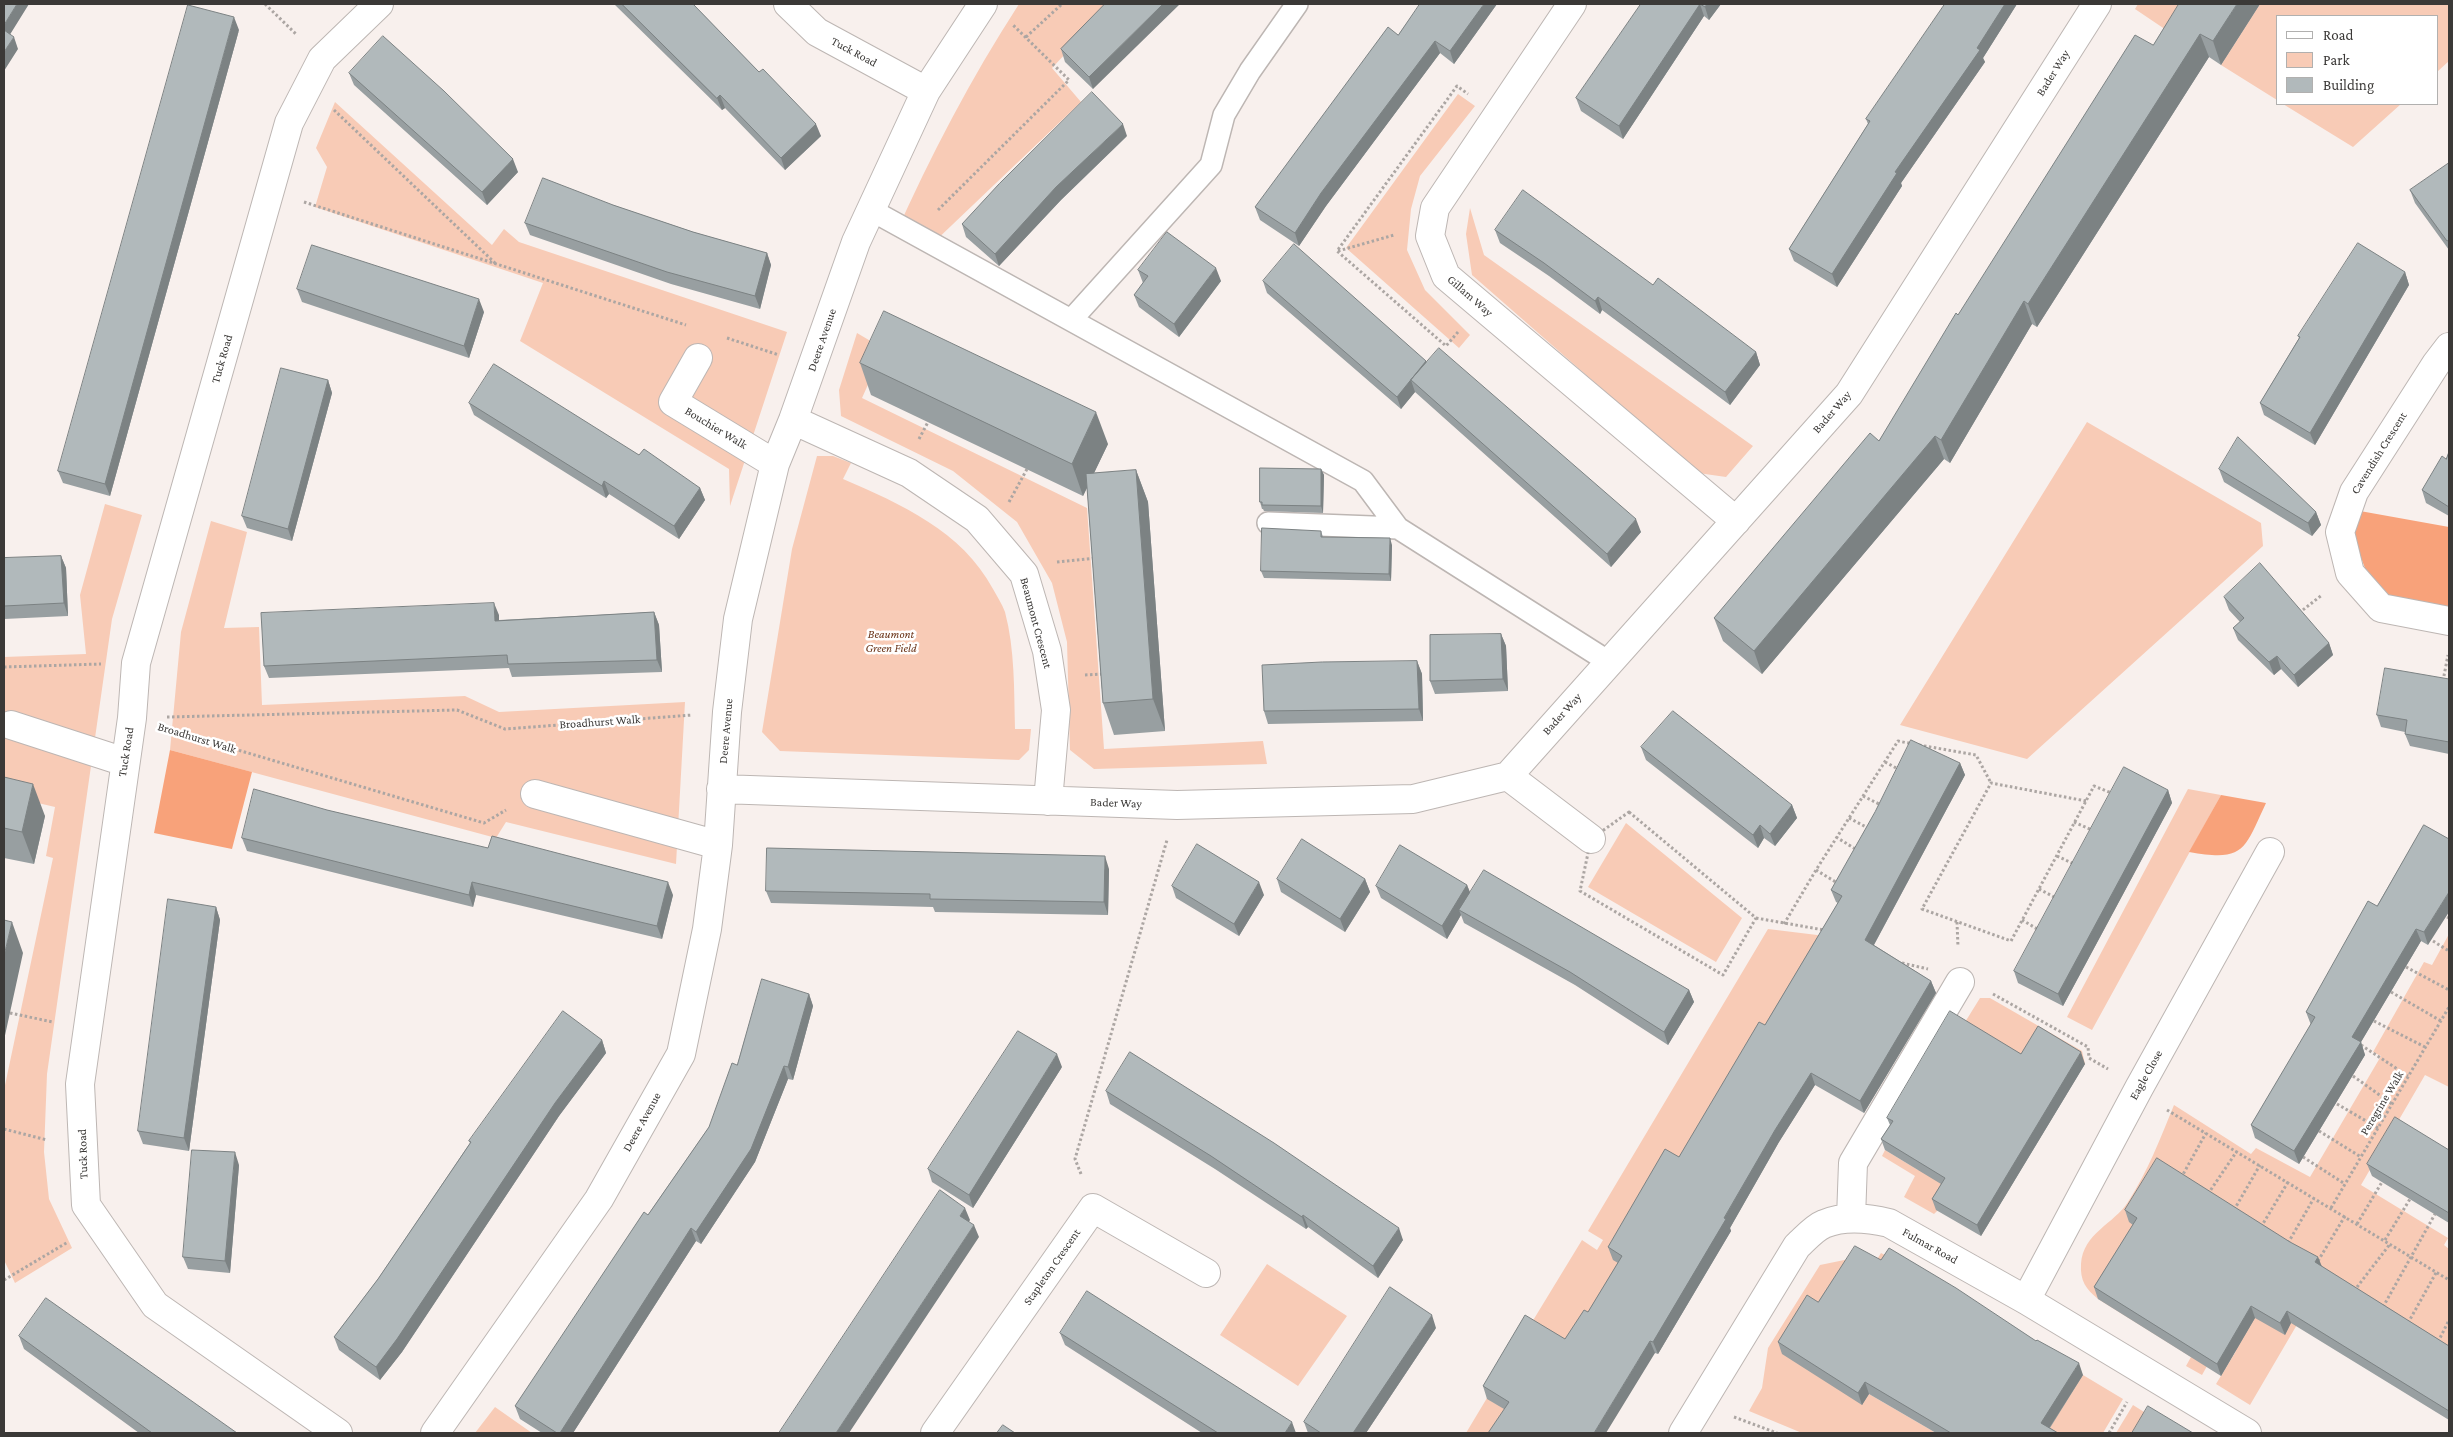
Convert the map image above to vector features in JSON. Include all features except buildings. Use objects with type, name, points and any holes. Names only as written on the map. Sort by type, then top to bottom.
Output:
[{"type":"street","name":"Tuck Road","points":[[338,1433],[155,1305],[86,1205],[80,1084],[124,762],[132,718],[136,663],[289,123],[322,60],[379,4]]},
{"type":"street","name":"Tuck Road","points":[[788,4],[817,32],[926,91]]},
{"type":"street","name":"Gillam Way","points":[[1572,4],[1435,208],[1430,236],[1446,276],[1736,521]]},
{"type":"street","name":"Bader Way","points":[[721,789],[1177,805],[1413,799],[1508,776],[1849,394],[2097,4]]},
{"type":"street","name":"Deere Avenue","points":[[435,1433],[599,1199],[681,1054],[706,929],[718,845],[727,712],[738,619],[775,464],[793,420],[856,242],[926,91],[994,10]]},
{"type":"street","name":"Cavendish Crescent","points":[[2449,347],[2436,364],[2354,492],[2340,532],[2350,573],[2381,608],[2449,621]]},
{"type":"street","name":"Bouchier Walk","points":[[698,358],[673,402],[775,464]]},
{"type":"street","name":"Beaumont Crescent","points":[[793,420],[916,478],[977,519],[1024,574],[1047,651],[1056,710],[1048,801]]},
{"type":"street","points":[[10,725],[124,762]]},
{"type":"street","points":[[1508,776],[1591,839]]},
{"type":"street","points":[[535,794],[718,845]]},
{"type":"street","name":"Eagle Close","points":[[2026,1300],[2137,1092],[2270,852]]},
{"type":"street","points":[[1851,1218],[1853,1163],[1960,982]]},
{"type":"street","points":[[1093,1208],[1206,1274]]},
{"type":"street","name":"Stapleton Crescent","points":[[935,1433],[1093,1208]]},
{"type":"street","name":"Fulmar Road","points":[[1683,1433],[1796,1246],[1823,1224],[1851,1218],[1871,1218],[1889,1223],[2026,1300],[2247,1433]]},
{"type":"lane","points":[[1072,319],[1211,165],[1224,114],[1250,71],[1297,4]]},
{"type":"lane","points":[[871,210],[1072,319],[1363,481],[1398,528],[1609,662]]},
{"type":"lane","points":[[1268,523],[1398,528]]},
{"type":"path","points":[[265,4],[322,60]]},
{"type":"path","points":[[1026,37],[1062,4]]},
{"type":"path","points":[[915,233],[1069,80],[1026,37],[994,10]]},
{"type":"path","points":[[308,86],[496,264]]},
{"type":"path","points":[[270,191],[692,327]]},
{"type":"path","points":[[1337,251],[1432,225]]},
{"type":"path","points":[[720,336],[812,366]]},
{"type":"path","points":[[2441,689],[2449,648]]},
{"type":"path","points":[[4,667],[136,663]]},
{"type":"path","name":"Broadhurst Walk","points":[[132,718],[457,710],[505,729],[727,712]]},
{"type":"path","name":"Broadhurst Walk","points":[[132,718],[484,823],[535,794]]},
{"type":"path","points":[[1784,924],[1836,837],[1898,741],[1976,755],[1991,783]]},
{"type":"path","points":[[1885,762],[1906,773]]},
{"type":"path","points":[[1991,783],[2086,801]]},
{"type":"path","points":[[1991,783],[1922,909],[2011,941],[2094,786],[2119,796]]},
{"type":"path","points":[[1863,796],[1888,808]]},
{"type":"path","points":[[1093,1208],[1075,1159],[1177,805]]},
{"type":"path","points":[[1629,812],[1756,918],[1723,975],[1580,891],[1591,839],[1629,812]]},
{"type":"path","points":[[1849,818],[1875,831]]},
{"type":"path","points":[[2074,822],[2100,833]]},
{"type":"path","points":[[1836,837],[1863,853]]},
{"type":"path","points":[[2057,856],[2081,867]]},
{"type":"path","points":[[1816,870],[1844,887]]},
{"type":"path","points":[[2039,889],[2062,902]]},
{"type":"path","points":[[2022,920],[2045,934]]},
{"type":"path","points":[[2433,941],[2449,951]]},
{"type":"path","points":[[2406,967],[2449,990]]},
{"type":"path","points":[[2391,992],[2441,1021]]},
{"type":"path","name":"Peregrine Walk","points":[[2331,1208],[2449,1007]]},
{"type":"path","points":[[10,1013],[88,1030]]},
{"type":"path","points":[[2374,1021],[2425,1047]]},
{"type":"path","points":[[2360,1045],[2408,1076]]},
{"type":"path","points":[[2353,1076],[2392,1104]]},
{"type":"path","points":[[2137,1092],[2437,1271],[2449,1280]]},
{"type":"path","points":[[2337,1104],[2378,1128]]},
{"type":"path","points":[[4,1129],[83,1149]]},
{"type":"path","points":[[2319,1132],[2361,1157]]},
{"type":"path","points":[[2179,1182],[2206,1133]]},
{"type":"path","points":[[2205,1197],[2237,1151]]},
{"type":"path","points":[[2303,1157],[2345,1184]]},
{"type":"path","points":[[2232,1214],[2260,1165]]},
{"type":"path","points":[[2259,1231],[2288,1182]]},
{"type":"path","points":[[2357,1224],[2382,1182]]},
{"type":"path","points":[[2285,1247],[2314,1198]]},
{"type":"path","points":[[2384,1240],[2410,1199]]},
{"type":"path","points":[[2380,1312],[2435,1214]]},
{"type":"path","points":[[2315,1265],[2345,1216]]},
{"type":"path","points":[[4,1280],[99,1224]]},
{"type":"path","points":[[2351,1294],[2390,1244]]},
{"type":"path","points":[[2405,1328],[2437,1271]]},
{"type":"path","points":[[2436,1346],[2449,1320]]},
{"type":"path","points":[[1701,1403],[1776,1433]]},
{"type":"green space","points":[[1019,4],[1112,4],[1052,68],[1081,102],[930,246],[895,235],[952,117],[984,60]]},
{"type":"green space","points":[[2138,4],[2200,4],[2178,38],[2135,9]]},
{"type":"green space","points":[[2260,4],[2449,4],[2449,61],[2438,71],[2438,15],[2276,15],[2276,99],[2221,65]]},
{"type":"green space","points":[[1458,94],[1475,106],[1420,176],[1411,209],[1407,250],[1425,290],[1470,335],[1459,348],[1346,248]]},
{"type":"green space","points":[[335,102],[492,245],[504,229],[519,242],[787,332],[730,506],[729,469],[520,341],[543,283],[315,207],[327,167],[316,148]]},
{"type":"green space","points":[[2285,105],[2400,105],[2353,147]]},
{"type":"green space","points":[[1470,208],[1484,255],[1753,446],[1726,477],[1698,473],[1472,275],[1466,234]]},
{"type":"green space","points":[[857,333],[884,349],[862,398],[1087,508],[1104,749],[1263,741],[1267,764],[1094,769],[1070,750],[1067,642],[1052,583],[1017,522],[953,471],[841,416],[839,390]]},
{"type":"green space","points":[[2087,422],[2261,523],[2263,546],[2027,759],[1900,725]]},
{"type":"green space","name":"Beaumont Green Field","points":[[817,456],[833,456],[851,463],[843,479],[908,509],[928,522],[965,551],[980,569],[1005,612],[1011,641],[1015,729],[1031,729],[1029,750],[1019,760],[780,751],[762,732],[792,549]]},
{"type":"green space","points":[[105,504],[142,515],[112,619],[47,1074],[44,1152],[49,1199],[72,1248],[15,1283],[4,1260],[4,1090],[53,858],[46,856],[55,807],[4,795],[4,657],[86,654],[80,595]]},
{"type":"green space","points":[[211,521],[247,532],[224,628],[259,627],[262,705],[465,696],[499,712],[685,702],[676,864],[506,822],[496,838],[170,750],[181,632]]},
{"type":"green space","points":[[2188,789],[2221,795],[2092,1030],[2067,1017]]},
{"type":"green space","points":[[1626,823],[1742,918],[1716,962],[1588,887]]},
{"type":"green space","points":[[1768,929],[1850,939],[1816,1066],[1636,1253],[1510,1433],[1466,1433],[1487,1398],[1496,1404],[1529,1327],[1582,1240],[1597,1250],[1603,1240],[1588,1231]]},
{"type":"green space","points":[[2449,934],[2449,1087],[2425,1075],[2361,1185],[2448,1238],[2444,1245],[2449,1249],[2449,1355],[2300,1308],[2305,1311],[2250,1405],[2216,1384],[2236,1351],[2220,1343],[2202,1375],[2186,1366],[2191,1357],[2098,1299],[2090,1292],[2082,1275],[2083,1253],[2093,1237],[2128,1202],[2148,1167],[2174,1105],[2251,1154],[2256,1148],[2310,1177],[2381,1056],[2373,1052],[2424,962],[2432,965]]},
{"type":"green space","points":[[1980,998],[1990,998],[2082,1051],[2085,1064],[1934,1214],[1904,1197],[1915,1176],[1882,1156],[1885,1150],[1918,1170],[1962,1027]]},
{"type":"green space","points":[[1881,1253],[1893,1259],[2065,1403],[2083,1375],[2123,1399],[2103,1433],[2044,1433],[1782,1353],[1862,1404],[1869,1394],[1936,1433],[1802,1433],[1749,1411],[1762,1388],[1768,1348],[1820,1265],[1859,1257],[1856,1293]]},
{"type":"green space","points":[[1267,1264],[1347,1316],[1298,1386],[1220,1335]]},
{"type":"green space","points":[[2133,1405],[2152,1417],[2143,1433],[2116,1433]]},
{"type":"green space","points":[[495,1407],[532,1433],[475,1433]]},
{"type":"shaded area","points":[[2360,511],[2449,527],[2449,609],[2391,598],[2365,568],[2356,545],[2354,529]]},
{"type":"shaded area","points":[[170,750],[252,772],[232,849],[154,833]]},
{"type":"shaded area","points":[[2221,795],[2266,803],[2253,832],[2240,849],[2232,853],[2207,855],[2189,852]]}]
